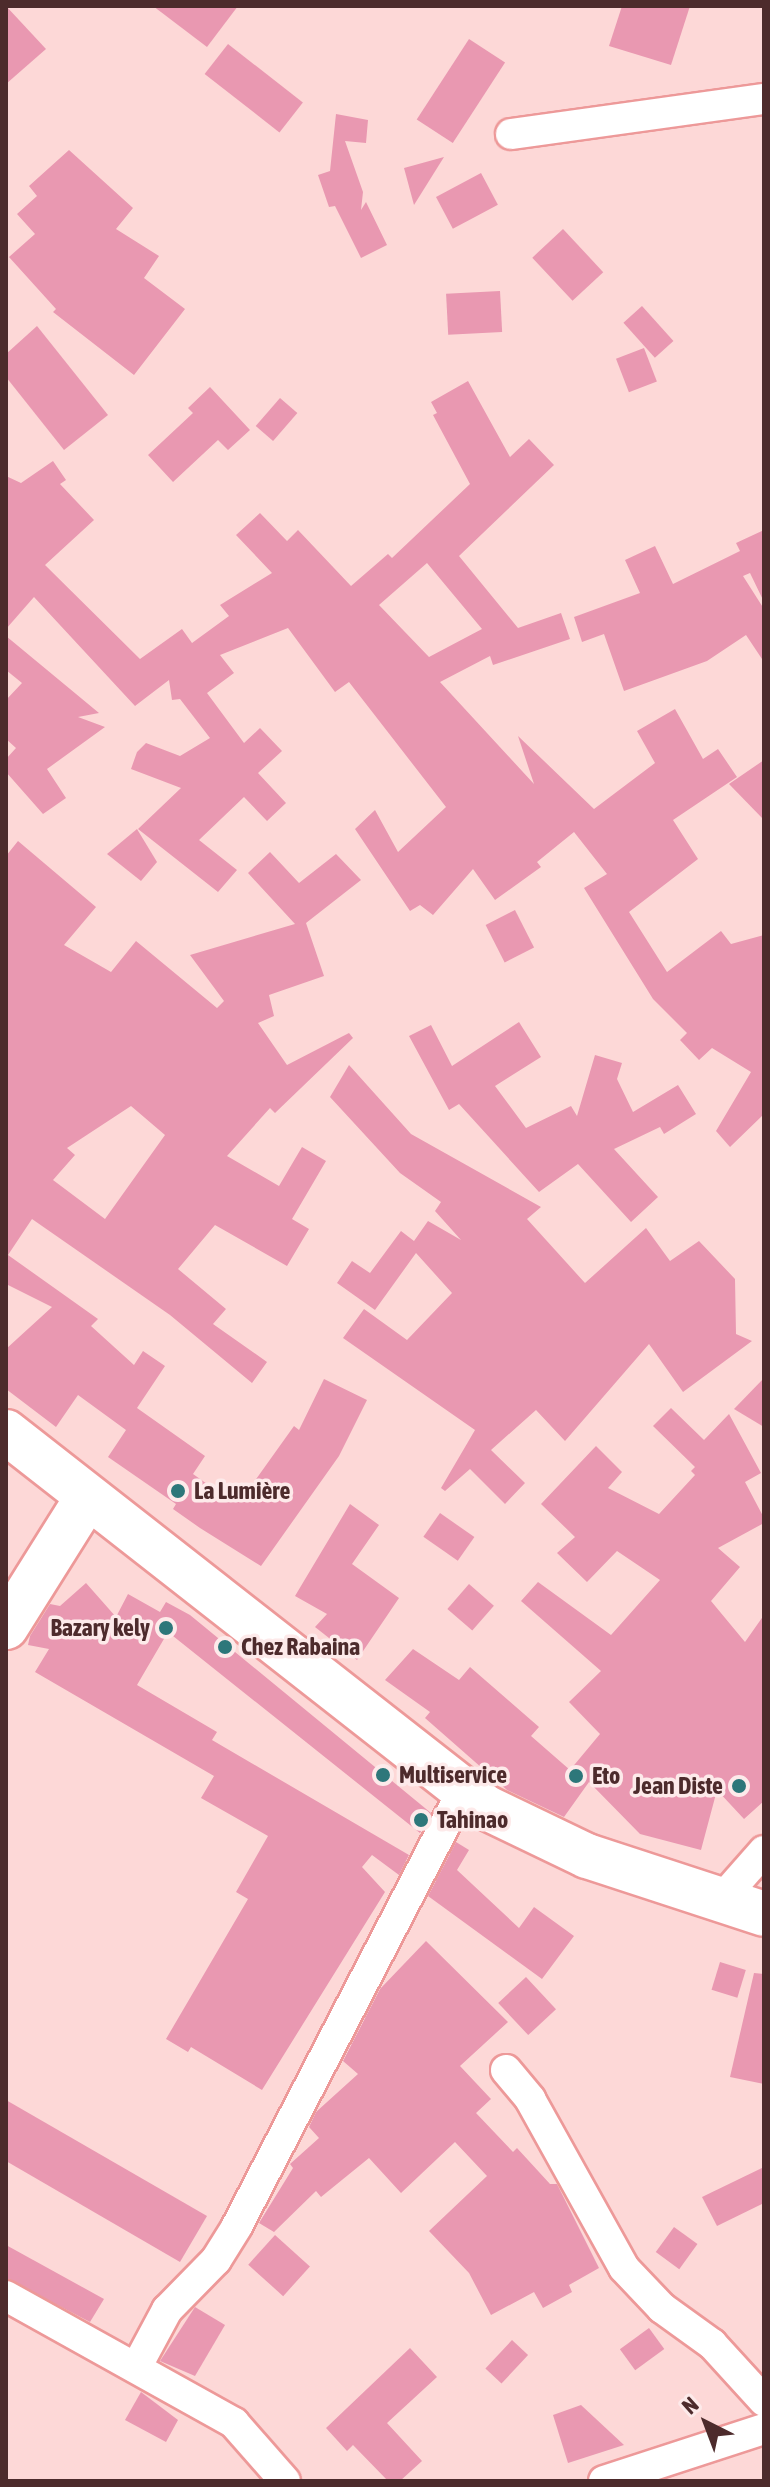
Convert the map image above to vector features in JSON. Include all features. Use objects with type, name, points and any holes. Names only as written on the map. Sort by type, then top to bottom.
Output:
[{"type":"street","points":[[511,134],[764,99]]},
{"type":"street","points":[[6,1432],[87,1498],[499,1815],[587,1856],[719,1902],[764,1914]]},
{"type":"street","points":[[6,1627],[87,1498]]},
{"type":"street","points":[[137,2366],[167,2310],[216,2260],[237,2226],[463,1790]]},
{"type":"street","points":[[719,1902],[764,1851]]},
{"type":"street","points":[[506,2070],[530,2099],[624,2268],[662,2308],[712,2344],[764,2401]]},
{"type":"street","points":[[6,2296],[137,2366],[234,2423],[285,2481]]},
{"type":"street","points":[[604,2481],[764,2429]]},
{"type":"building","points":[[6,6],[46,49],[6,84]]},
{"type":"building","points":[[153,6],[238,6],[207,47]]},
{"type":"building","points":[[622,6],[690,6],[671,65],[609,46]]},
{"type":"building","points":[[469,39],[505,62],[453,143],[417,120]]},
{"type":"building","points":[[228,44],[303,102],[279,132],[205,74]]},
{"type":"building","points":[[336,114],[368,120],[366,143],[345,141],[363,192],[361,210],[366,202],[387,245],[361,258],[335,206],[329,207],[318,175],[330,171]]},
{"type":"building","points":[[69,150],[133,208],[116,229],[159,256],[144,278],[185,309],[134,375],[53,312],[56,309],[9,257],[35,234],[17,214],[37,196],[29,186]]},
{"type":"building","points":[[444,157],[414,205],[404,168]]},
{"type":"building","points":[[481,173],[498,205],[453,229],[436,197]]},
{"type":"building","points":[[563,229],[603,272],[573,301],[532,258]]},
{"type":"building","points":[[500,291],[502,332],[448,335],[446,294]]},
{"type":"building","points":[[642,306],[673,341],[655,358],[623,323]]},
{"type":"building","points":[[37,326],[108,415],[64,450],[6,377],[6,354]]},
{"type":"building","points":[[644,348],[657,382],[629,392],[616,359]]},
{"type":"building","points":[[468,381],[510,457],[529,439],[554,465],[459,556],[518,628],[561,613],[570,639],[493,665],[490,656],[440,682],[534,784],[518,736],[594,809],[655,763],[637,731],[675,709],[703,759],[718,749],[737,777],[673,820],[698,859],[629,912],[667,972],[721,931],[731,944],[764,935],[764,1114],[730,1147],[716,1131],[751,1072],[712,1048],[699,1060],[680,1040],[687,1033],[653,999],[584,888],[607,874],[574,832],[537,862],[541,867],[495,900],[473,869],[433,915],[420,905],[410,911],[355,829],[375,810],[398,852],[446,807],[349,682],[335,692],[288,628],[220,655],[234,673],[207,693],[244,743],[260,728],[282,751],[258,773],[286,803],[267,821],[244,797],[199,840],[237,870],[218,892],[138,829],[181,788],[131,769],[137,752],[146,743],[180,756],[210,738],[180,699],[172,700],[169,680],[135,706],[34,597],[6,629],[6,476],[21,483],[53,461],[66,480],[60,484],[94,520],[45,565],[140,659],[182,629],[192,643],[229,616],[220,605],[272,573],[236,535],[260,513],[287,541],[298,530],[351,586],[388,554],[392,558],[470,484],[433,415],[437,413],[431,402]],"holes":[[[427,563],[482,629],[429,657],[379,605]]]},
{"type":"building","points":[[210,387],[250,430],[228,450],[218,440],[173,482],[148,455],[193,413],[188,408]]},
{"type":"building","points":[[280,398],[297,413],[273,441],[256,426]]},
{"type":"building","points":[[764,530],[764,602],[750,573],[743,576],[764,609],[764,662],[746,635],[707,661],[624,691],[604,634],[582,642],[574,617],[640,593],[625,560],[655,546],[673,584],[740,551],[736,543]]},
{"type":"building","points":[[6,636],[99,713],[78,717],[105,727],[47,769],[66,798],[43,814],[6,772],[6,759],[16,748],[6,739],[6,700],[22,683],[6,670]]},
{"type":"building","points":[[764,760],[764,820],[729,784]]},
{"type":"building","points":[[137,829],[157,862],[141,881],[107,854]]},
{"type":"building","points":[[18,841],[96,907],[64,945],[111,972],[136,941],[217,1008],[224,1001],[190,955],[295,924],[248,873],[270,852],[299,883],[336,854],[361,880],[306,923],[324,976],[269,995],[274,1016],[258,1023],[287,1065],[349,1033],[353,1038],[275,1113],[270,1108],[227,1156],[279,1186],[302,1147],[326,1161],[292,1219],[309,1229],[287,1266],[215,1225],[178,1269],[226,1309],[213,1324],[267,1362],[252,1383],[170,1315],[32,1219],[8,1255],[98,1319],[91,1326],[134,1365],[143,1351],[165,1366],[137,1408],[205,1456],[193,1474],[231,1501],[237,1492],[244,1496],[294,1426],[299,1430],[324,1379],[367,1400],[339,1456],[261,1566],[173,1509],[176,1504],[108,1457],[126,1430],[78,1395],[56,1427],[6,1389],[6,1349],[52,1307],[6,1284],[6,856]],"holes":[[[131,1106],[165,1135],[105,1219],[53,1180],[75,1155],[67,1148]]]},
{"type":"building","points":[[515,910],[534,947],[505,962],[486,925]]},
{"type":"building","points":[[519,1022],[541,1057],[495,1086],[526,1128],[571,1106],[577,1116],[595,1055],[622,1063],[617,1079],[633,1112],[678,1085],[696,1114],[664,1134],[660,1127],[614,1149],[658,1197],[631,1222],[578,1164],[539,1192],[459,1104],[449,1110],[409,1036],[431,1025],[452,1066]]},
{"type":"building","points":[[349,1065],[411,1134],[541,1207],[527,1219],[585,1283],[646,1228],[670,1261],[699,1241],[735,1279],[736,1334],[752,1341],[683,1392],[649,1344],[565,1441],[536,1410],[491,1450],[525,1483],[505,1504],[470,1469],[445,1491],[441,1488],[475,1430],[343,1338],[364,1309],[407,1340],[452,1293],[416,1253],[375,1310],[337,1283],[352,1261],[370,1273],[401,1231],[414,1241],[428,1221],[461,1240],[435,1211],[441,1202],[400,1173],[330,1097]]},
{"type":"building","points":[[764,1378],[764,1427],[734,1409]]},
{"type":"building","points":[[671,1408],[704,1440],[729,1414],[761,1473],[745,1482],[764,1523],[718,1548],[740,1567],[711,1601],[745,1642],[764,1615],[764,1801],[744,1819],[717,1790],[701,1850],[640,1834],[589,1782],[564,1817],[507,1790],[425,1718],[430,1712],[385,1680],[413,1649],[459,1680],[470,1667],[539,1727],[531,1736],[570,1770],[600,1734],[569,1702],[601,1671],[521,1601],[538,1582],[611,1635],[660,1580],[617,1551],[587,1582],[557,1553],[575,1537],[541,1504],[596,1446],[622,1472],[608,1488],[659,1514],[695,1475],[691,1471],[695,1467],[653,1426]]},
{"type":"building","points":[[350,1504],[379,1525],[352,1564],[399,1598],[357,1660],[315,1627],[327,1614],[295,1596]]},
{"type":"building","points":[[440,1513],[474,1537],[458,1561],[423,1537]]},
{"type":"building","points":[[86,1583],[116,1617],[128,1594],[160,1612],[166,1602],[190,1615],[431,1813],[420,1833],[168,1632],[137,1685],[217,1732],[212,1740],[409,1855],[399,1875],[372,1855],[362,1867],[385,1892],[262,2090],[191,2047],[188,2052],[166,2039],[248,1899],[236,1892],[268,1836],[201,1798],[214,1776],[35,1672],[49,1649],[28,1645],[30,1636],[50,1604],[60,1606]]},
{"type":"building","points":[[469,1584],[494,1606],[472,1631],[447,1609]]},
{"type":"building","points":[[456,1842],[469,1850],[457,1870],[519,1928],[534,1907],[574,1936],[542,1979],[428,1896]]},
{"type":"building","points":[[426,1941],[508,2022],[460,2066],[491,2099],[476,2113],[513,2152],[517,2148],[550,2184],[557,2184],[599,2268],[569,2285],[572,2292],[543,2308],[534,2292],[491,2315],[469,2273],[429,2231],[487,2176],[455,2142],[401,2193],[369,2158],[321,2197],[316,2191],[274,2232],[259,2223],[293,2168],[290,2164],[319,2138],[309,2127],[316,2112],[358,2074],[343,2061],[380,1989]]},
{"type":"building","points":[[720,1962],[746,1970],[737,1998],[712,1990]]},
{"type":"building","points":[[754,1973],[764,1974],[764,2084],[730,2077]]},
{"type":"building","points":[[526,1977],[556,2009],[528,2035],[498,2003]]},
{"type":"building","points":[[6,2100],[207,2216],[180,2262],[6,2161]]},
{"type":"building","points":[[764,2167],[764,2203],[717,2226],[702,2197]]},
{"type":"building","points":[[674,2227],[697,2244],[679,2269],[656,2252]]},
{"type":"building","points":[[275,2235],[310,2266],[283,2296],[248,2265]]},
{"type":"building","points":[[6,2245],[104,2299],[90,2322],[6,2278]]},
{"type":"building","points":[[195,2307],[225,2325],[195,2376],[160,2361]]},
{"type":"building","points":[[649,2328],[664,2349],[635,2370],[620,2349]]},
{"type":"building","points":[[512,2340],[528,2355],[501,2384],[485,2369]]},
{"type":"building","points":[[410,2348],[437,2377],[387,2423],[422,2461],[400,2481],[388,2481],[353,2445],[347,2451],[326,2428]]},
{"type":"building","points":[[141,2392],[178,2420],[166,2442],[125,2420]]},
{"type":"building","points":[[581,2405],[624,2445],[568,2463],[553,2415]]},
{"type":"place","name":"La Lumière","points":[[178,1491]]},
{"type":"place","name":"Bazary kely","points":[[166,1628]]},
{"type":"place","name":"Chez Rabaina","points":[[225,1647]]},
{"type":"place","name":"Multiservice","points":[[383,1775]]},
{"type":"place","name":"Eto","points":[[576,1776]]},
{"type":"place","name":"Jean Diste","points":[[739,1786]]},
{"type":"place","name":"Tahinao","points":[[421,1820]]}]
